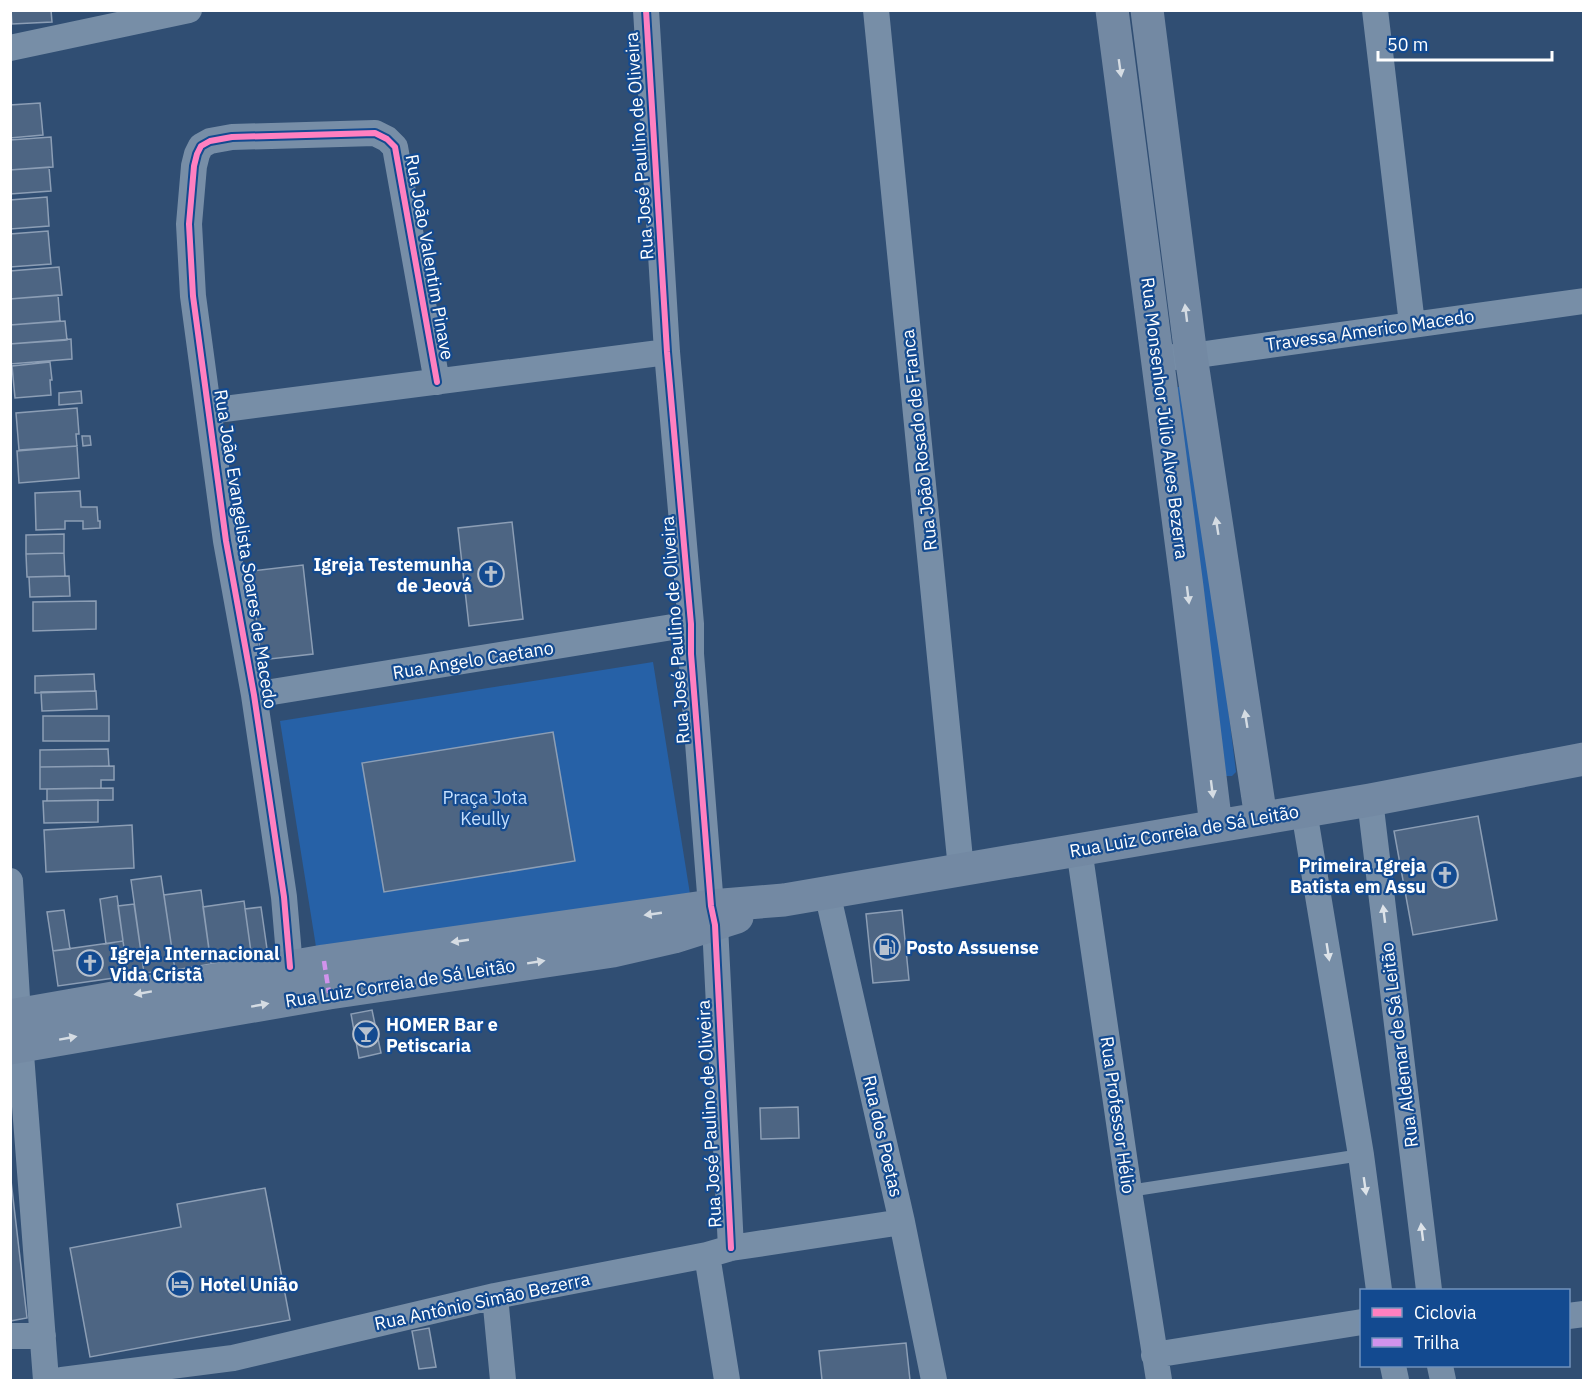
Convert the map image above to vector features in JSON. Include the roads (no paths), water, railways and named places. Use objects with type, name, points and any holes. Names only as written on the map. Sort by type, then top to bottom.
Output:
[{"type":"main road","name":"Rua Monsenhor Júlio Alves Bezerra","points":[[1112,10],[1216,826]]},
{"type":"main road","name":"Rua Monsenhor Júlio Alves Bezerra","points":[[1147,10],[1191,356],[1261,818]]},
{"type":"main road","name":"Rua Luiz Correia de Sá Leitão","points":[[15,1031],[324,961],[713,915],[827,892],[1370,800],[1584,759]]},
{"type":"main road","name":"Rua Luiz Correia de Sá Leitão","points":[[15,1031],[329,993],[612,951],[674,938],[713,915]]},
{"type":"street","points":[[10,48],[189,10]]},
{"type":"street","name":"Rua José Paulino de Oliveira","points":[[646,10],[667,352],[692,624],[691,654],[713,915],[719,1251],[727,1380]]},
{"type":"street","name":"Rua João Rosado de Franca","points":[[876,10],[961,869]]},
{"type":"street","points":[[1375,10],[1412,324]]},
{"type":"street","name":"Rua João Valentim Pinave","points":[[210,141],[232,137],[375,133],[387,139],[395,147],[437,382]]},
{"type":"street","name":"Rua João Evangelista Soares de Macedo","points":[[210,141],[201,147],[194,166],[189,224],[193,296],[226,541],[254,695],[284,897],[290,967]]},
{"type":"street","name":"Travessa Americo Macedo","points":[[1156,358],[1191,356],[1584,301]]},
{"type":"street","points":[[209,411],[667,352]]},
{"type":"street","name":"Rua Angelo Caetano","points":[[254,695],[692,624]]},
{"type":"street","name":"Rua Aldemar de Sá Leitão","points":[[1370,800],[1429,1289]]},
{"type":"street","points":[[1304,811],[1361,1155],[1379,1289]]},
{"type":"street","name":"Rua Professor Hélio","points":[[1079,849],[1159,1380]]},
{"type":"street","points":[[10,881],[17,1093],[46,1380]]},
{"type":"street","name":"Rua dos Poetas","points":[[827,892],[902,1222],[934,1380]]},
{"type":"street","name":"Rua Antônio Simão Bezerra","points":[[63,1380],[233,1358],[495,1296],[719,1251],[902,1222]]},
{"type":"street","points":[[495,1296],[503,1380]]},
{"type":"street","points":[[1155,1355],[1360,1322]]},
{"type":"street","points":[[10,1336],[43,1336]]},
{"type":"lane","points":[[1129,1191],[1361,1155]]},
{"type":"place","name":"Igreja Testemunha de Jeová","points":[[491,574]]},
{"type":"place","name":"Primeira Igreja Batista em Assu","points":[[1445,875]]},
{"type":"place","name":"Posto Assuense","points":[[887,947]]},
{"type":"place","name":"Igreja Internacional Vida Cristã","points":[[90,963]]},
{"type":"place","name":"HOMER Bar e Petiscaria","points":[[366,1034]]},
{"type":"place","name":"Hotel União","points":[[180,1284]]},
{"type":"park label","name":"Praça Jota Keully","points":[[485,807]]}]
